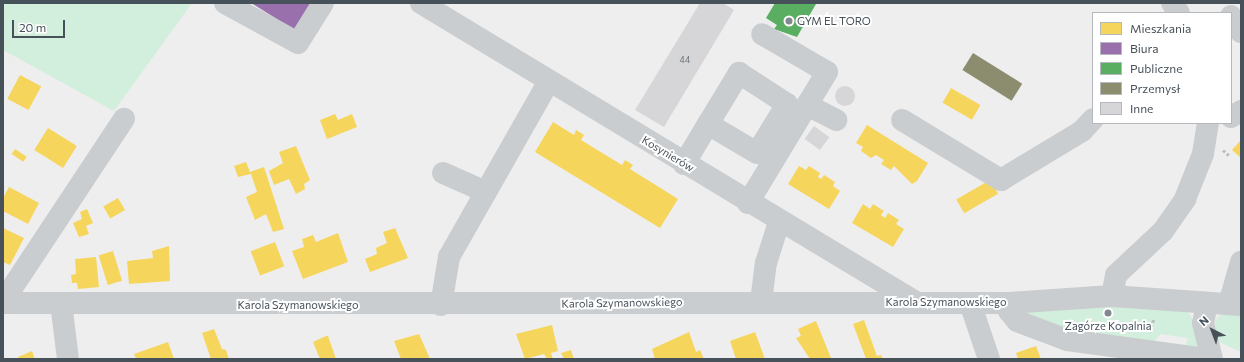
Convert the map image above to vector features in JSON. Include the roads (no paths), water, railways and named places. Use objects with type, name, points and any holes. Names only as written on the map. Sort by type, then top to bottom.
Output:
[{"type":"street","points":[[225,3],[298,43],[323,3]]},
{"type":"street","name":"Kosynierów","points":[[420,3],[779,222],[916,302]]},
{"type":"street","points":[[1172,3],[1178,12]]},
{"type":"street","points":[[1223,3],[1229,12]]},
{"type":"street","points":[[1232,17],[1241,32]]},
{"type":"street","points":[[748,203],[827,72],[762,34]]},
{"type":"street","points":[[441,306],[449,257],[549,81]]},
{"type":"street","points":[[807,105],[836,120]]},
{"type":"street","points":[[1232,116],[1241,111]]},
{"type":"street","points":[[6,303],[12,288],[124,119]]},
{"type":"street","points":[[902,120],[1001,180],[1082,131],[1092,120]]},
{"type":"street","points":[[684,164],[708,124]]},
{"type":"street","points":[[1112,296],[1116,275],[1163,231],[1185,199],[1213,125]]},
{"type":"street","points":[[443,173],[486,192]]},
{"type":"street","points":[[761,302],[766,263],[779,222]]},
{"type":"street","points":[[1235,305],[1241,262]]},
{"type":"street","name":"Karola Szymanowskiego","points":[[6,303],[441,306],[761,302],[1009,303],[1112,296],[1235,305]]},
{"type":"street","points":[[61,303],[68,359]]},
{"type":"street","points":[[970,303],[989,359]]},
{"type":"street","points":[[1009,303],[1009,310],[1017,321],[1067,340],[1208,359]]},
{"type":"street","points":[[1207,303],[1203,324],[1212,359]]},
{"type":"place","name":"GYM EL TORO","points":[[789,21]]},
{"type":"place","name":"Zagórze Kopalnia","points":[[1108,313]]}]
